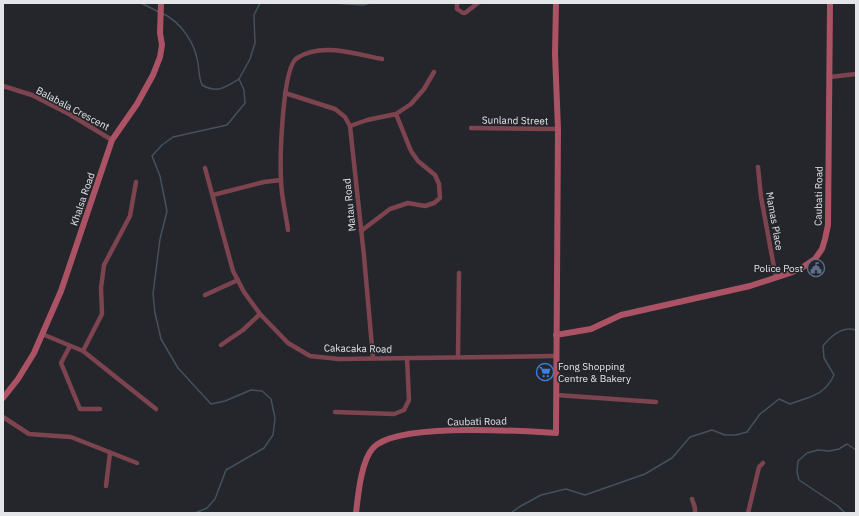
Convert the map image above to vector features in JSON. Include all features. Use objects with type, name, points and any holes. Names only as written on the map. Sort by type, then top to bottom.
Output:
[{"type":"street","points":[[457,3],[457,8],[462,13],[465,13],[478,3]]},
{"type":"street","name":"Caubati Road","points":[[356,513],[361,475],[372,449],[382,441],[418,432],[488,430],[556,433],[558,129],[555,54],[556,3]]},
{"type":"street","name":"Caubati Road","points":[[556,335],[591,329],[621,315],[750,286],[776,278],[803,267],[815,259],[822,248],[828,225],[830,3]]},
{"type":"street","name":"Khalsa Road","points":[[3,398],[18,379],[34,353],[63,285],[112,140],[137,104],[153,75],[160,57],[162,45],[160,33],[160,9]]},
{"type":"street","points":[[288,230],[280,180],[285,93],[291,65],[295,59],[306,53],[318,50],[335,50],[382,59]]},
{"type":"street","points":[[285,93],[335,108],[345,117],[350,126],[367,120],[396,114],[411,104],[424,89],[434,72]]},
{"type":"street","points":[[830,77],[856,74]]},
{"type":"street","name":"Balabala Crescent","points":[[3,86],[32,96],[69,114],[112,140]]},
{"type":"street","points":[[361,231],[390,209],[408,204],[425,206],[434,203],[440,198],[439,184],[435,175],[418,161],[411,151],[396,114]]},
{"type":"street","name":"Matau Road","points":[[350,126],[373,358]]},
{"type":"street","name":"Sunland Street","points":[[472,128],[558,129]]},
{"type":"street","name":"Mamas Place","points":[[758,167],[761,197],[776,278]]},
{"type":"street","name":"Cakacaka Road","points":[[206,168],[233,271],[244,292],[260,314],[288,343],[310,356],[340,358],[556,356]]},
{"type":"street","points":[[213,195],[264,182],[280,180]]},
{"type":"street","points":[[83,351],[102,314],[101,288],[104,265],[130,216],[136,182]]},
{"type":"street","points":[[458,357],[459,273]]},
{"type":"street","points":[[205,295],[238,280]]},
{"type":"street","points":[[221,345],[243,330],[260,314]]},
{"type":"street","points":[[42,334],[83,351],[156,409]]},
{"type":"street","points":[[70,346],[61,363],[80,409],[100,409]]},
{"type":"street","points":[[335,412],[394,414],[404,410],[409,400],[407,358]]},
{"type":"street","points":[[556,395],[656,402]]},
{"type":"street","points":[[3,417],[29,434],[71,437],[137,464]]},
{"type":"street","points":[[106,486],[110,452]]},
{"type":"street","points":[[748,513],[759,467],[763,463]]},
{"type":"street","points":[[692,499],[695,513]]},
{"type":"waterway","points":[[141,3],[159,12]]},
{"type":"waterway","points":[[195,513],[207,508],[215,499],[226,470],[264,448],[273,435],[275,418],[271,399],[262,391],[251,390],[225,401],[211,404],[178,368],[161,339],[155,313],[153,294],[160,239],[167,211],[160,176],[152,156],[162,145],[173,137],[227,125],[245,103],[244,90],[239,79],[250,59],[255,43],[254,15],[260,3]]},
{"type":"waterway","points":[[332,3],[363,5],[370,3]]},
{"type":"waterway","points":[[162,13],[181,28],[194,48],[202,85],[207,88],[217,89],[226,87],[239,79]]},
{"type":"waterway","points":[[511,513],[541,495],[566,489],[585,495],[645,474],[672,458],[690,437],[712,430],[725,435],[736,435],[747,432],[760,414],[779,399],[790,404],[811,397],[826,387],[834,375],[824,358],[823,346],[838,333],[846,329],[856,330]]},
{"type":"waterway","points":[[845,513],[838,506],[799,480],[797,472],[798,461],[807,453],[818,450],[829,451],[839,449],[847,444],[856,450]]},
{"type":"place","name":"Police Post","points":[[816,268]]},
{"type":"place","name":"Fong Shopping Centre & Bakery","points":[[545,372]]}]
